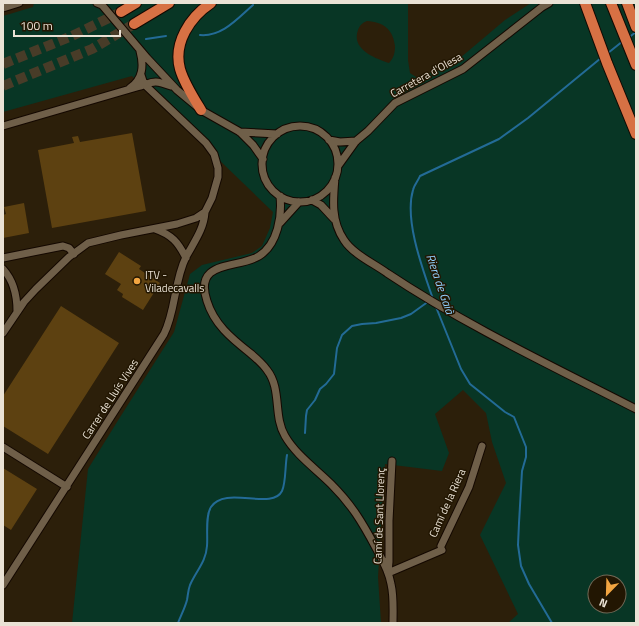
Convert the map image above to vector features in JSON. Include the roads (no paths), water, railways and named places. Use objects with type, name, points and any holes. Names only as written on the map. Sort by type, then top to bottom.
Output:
[{"type":"highway","points":[[121,12],[136,3]]},
{"type":"highway","points":[[134,24],[169,3]]},
{"type":"highway","points":[[157,10],[178,3]]},
{"type":"highway","points":[[201,110],[191,94],[180,70],[178,53],[179,45],[186,30],[203,9],[211,3]]},
{"type":"highway","points":[[611,3],[636,65]]},
{"type":"highway","points":[[627,3],[636,27]]},
{"type":"highway","points":[[585,4],[624,107],[636,134]]},
{"type":"street","points":[[3,8],[19,3]]},
{"type":"street","name":"Carretera d'Olesa","points":[[338,166],[356,141],[395,104],[463,69],[549,3]]},
{"type":"street","points":[[100,4],[173,87],[201,110],[240,132],[254,145],[263,159]]},
{"type":"street","points":[[130,88],[136,83],[143,67],[140,50]]},
{"type":"street","points":[[141,74],[144,84]]},
{"type":"street","points":[[3,126],[150,82],[157,82],[173,87]]},
{"type":"street","name":"Carrer de Lluís Vives","points":[[3,585],[164,334],[168,326],[186,258],[204,222],[204,212],[212,198],[218,177],[218,168],[214,154],[206,143],[144,84]]},
{"type":"street","points":[[334,219],[333,196],[338,166],[336,153],[329,140],[320,132],[306,127],[291,128],[277,134],[269,143],[265,151],[263,159],[263,172],[266,180],[271,188],[280,196],[290,200],[299,202],[312,200],[326,192],[335,178]]},
{"type":"street","points":[[240,132],[277,134]]},
{"type":"street","points":[[329,140],[340,142],[356,141]]},
{"type":"street","points":[[280,196],[281,208],[279,224],[270,244],[259,256],[253,259],[217,268],[210,274],[205,285],[207,301],[216,321],[222,329],[260,362],[268,371],[276,392],[280,423],[287,439],[344,497],[356,512],[388,573],[394,606],[393,623]]},
{"type":"street","points":[[312,200],[321,205],[334,219],[346,243],[366,259],[430,300],[484,331],[636,409]]},
{"type":"street","points":[[279,224],[299,202]]},
{"type":"street","points":[[3,334],[24,302],[36,289],[88,243],[187,221],[196,218],[204,212]]},
{"type":"street","points":[[154,229],[165,232],[174,238],[186,258]]},
{"type":"street","points":[[3,258],[63,246],[69,248],[74,254]]},
{"type":"street","points":[[3,269],[11,278],[17,300],[17,312]]},
{"type":"street","name":"Camí de la Riera","points":[[388,573],[441,548],[461,505],[482,446]]},
{"type":"street","points":[[3,447],[67,487]]},
{"type":"street","name":"Camí de Sant Llorenç","points":[[388,573],[392,461]]},
{"type":"waterway","points":[[200,35],[208,35],[222,30],[229,26],[253,5]]},
{"type":"waterway","name":"Riera de Gaià","points":[[628,38],[636,32]]},
{"type":"waterway","points":[[146,39],[166,36]]},
{"type":"waterway","name":"Riera de Gaià","points":[[608,53],[623,41]]},
{"type":"waterway","name":"Riera de Gaià","points":[[433,299],[416,245],[411,216],[413,190],[420,176],[499,139],[528,118],[601,58]]},
{"type":"waterway","points":[[305,433],[307,410],[315,400],[320,389],[334,374],[337,348],[342,335],[352,326],[401,318],[411,314],[429,301]]},
{"type":"waterway","name":"Riera de Gaià","points":[[436,307],[461,369],[470,384],[505,412],[514,417],[526,447],[526,457],[522,471],[518,545],[521,566],[529,584],[552,623]]},
{"type":"waterway","points":[[178,623],[186,603],[192,580],[205,557],[207,546],[208,515],[211,507],[218,501],[227,498],[269,499],[277,497],[283,488],[287,455]]},
{"type":"tunnel","points":[[3,64],[72,36],[121,12]]},
{"type":"tunnel","points":[[3,86],[92,49],[134,24]]},
{"type":"place","name":"ITV - Viladecavalls","points":[[137,281]]}]
